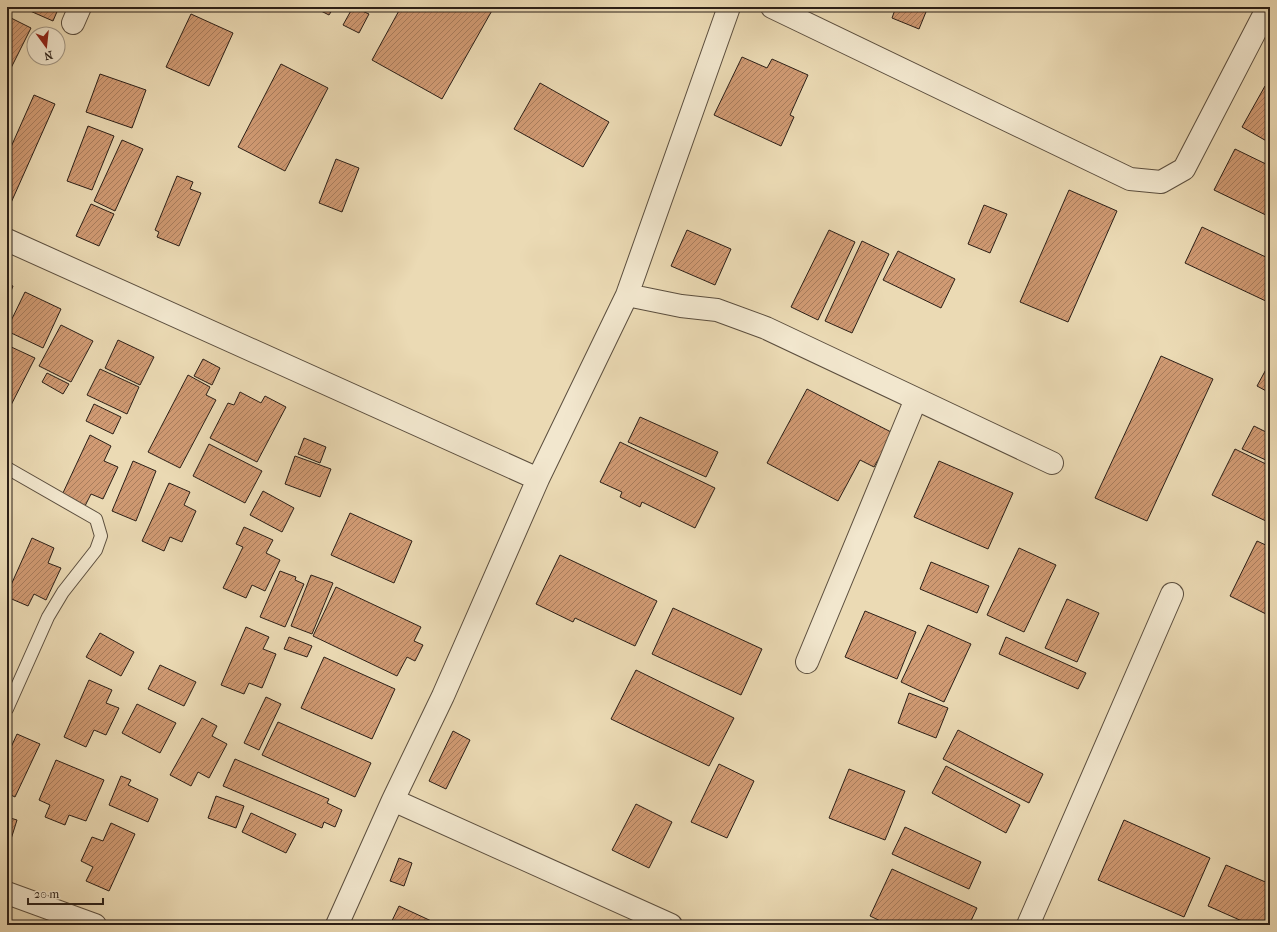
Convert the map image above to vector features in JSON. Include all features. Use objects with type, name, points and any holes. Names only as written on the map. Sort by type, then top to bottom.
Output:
[{"type":"street","points":[[337,925],[393,800],[443,696],[538,479],[627,295],[729,7]]},
{"type":"street","points":[[772,7],[1130,179],[1161,182],[1184,169],[1268,7]]},
{"type":"street","points":[[7,240],[538,479]]},
{"type":"street","points":[[627,295],[681,306],[717,310],[759,326],[916,398],[1052,463]]},
{"type":"street","points":[[807,662],[916,398]]},
{"type":"street","points":[[1028,925],[1172,594]]},
{"type":"street","points":[[393,800],[671,925]]},
{"type":"street","points":[[7,893],[95,925]]},
{"type":"lane","points":[[7,468],[96,519],[101,536],[96,550],[63,592],[48,617],[7,709]]},
{"type":"building","points":[[21,7],[59,7],[53,21]]},
{"type":"building","points":[[318,7],[334,7],[329,15],[317,9]]},
{"type":"building","points":[[353,7],[369,14],[359,33],[343,25]]},
{"type":"building","points":[[401,7],[494,7],[442,99],[372,60]]},
{"type":"building","points":[[896,7],[928,7],[919,29],[892,18]]},
{"type":"building","points":[[191,14],[233,33],[209,86],[166,67]]},
{"type":"building","points":[[7,16],[27,26],[26,38],[11,68],[7,66]]},
{"type":"building","points":[[742,57],[767,68],[772,59],[808,75],[790,115],[794,117],[781,146],[714,115]]},
{"type":"building","points":[[281,64],[328,88],[285,171],[238,147]]},
{"type":"building","points":[[100,74],[146,90],[132,128],[86,112]]},
{"type":"building","points":[[540,83],[609,122],[583,167],[514,129]]},
{"type":"building","points":[[1265,86],[1270,88],[1270,143],[1242,127]]},
{"type":"building","points":[[34,95],[55,104],[10,205],[7,204],[7,156]]},
{"type":"building","points":[[88,126],[114,136],[92,190],[67,181]]},
{"type":"building","points":[[122,140],[143,149],[115,211],[94,201]]},
{"type":"building","points":[[1235,149],[1270,166],[1270,217],[1214,190]]},
{"type":"building","points":[[336,159],[359,168],[342,212],[319,203]]},
{"type":"building","points":[[177,176],[193,182],[190,189],[201,193],[179,246],[157,237],[159,232],[155,230]]},
{"type":"building","points":[[1069,190],[1117,211],[1068,322],[1020,302]]},
{"type":"building","points":[[91,204],[114,214],[99,246],[76,236]]},
{"type":"building","points":[[984,205],[1007,214],[990,253],[968,244]]},
{"type":"building","points":[[1202,227],[1270,259],[1270,303],[1185,263]]},
{"type":"building","points":[[687,230],[731,249],[715,285],[671,266]]},
{"type":"building","points":[[829,230],[855,242],[818,320],[791,307]]},
{"type":"building","points":[[862,241],[889,254],[852,333],[825,321]]},
{"type":"building","points":[[898,251],[955,279],[941,308],[883,280]]},
{"type":"building","points":[[7,284],[13,286],[7,301]]},
{"type":"building","points":[[25,292],[61,309],[43,348],[7,331]]},
{"type":"building","points":[[61,325],[93,341],[71,382],[39,366]]},
{"type":"building","points":[[118,340],[154,357],[140,385],[105,368]]},
{"type":"building","points":[[7,345],[35,358],[8,411],[7,411]]},
{"type":"building","points":[[1161,356],[1213,379],[1147,521],[1095,498]]},
{"type":"building","points":[[203,359],[220,368],[212,385],[194,376]]},
{"type":"building","points":[[1270,362],[1270,393],[1257,386]]},
{"type":"building","points":[[100,369],[139,387],[127,414],[87,395]]},
{"type":"building","points":[[47,373],[69,384],[63,394],[42,382]]},
{"type":"building","points":[[188,375],[210,387],[206,395],[216,400],[180,468],[148,452]]},
{"type":"building","points":[[807,389],[893,433],[874,467],[860,460],[838,501],[767,463]]},
{"type":"building","points":[[240,392],[261,403],[265,396],[286,407],[257,462],[210,438],[228,403],[234,405]]},
{"type":"building","points":[[94,404],[121,417],[113,434],[86,421]]},
{"type":"building","points":[[640,417],[718,452],[706,477],[628,442]]},
{"type":"building","points":[[1254,426],[1270,434],[1270,462],[1242,449]]},
{"type":"building","points":[[90,435],[111,446],[104,461],[118,467],[103,499],[91,494],[85,506],[62,495]]},
{"type":"building","points":[[304,438],[326,447],[320,463],[298,454]]},
{"type":"building","points":[[620,442],[715,488],[695,528],[642,502],[640,507],[620,497],[622,492],[600,482]]},
{"type":"building","points":[[209,444],[262,471],[245,503],[193,476]]},
{"type":"building","points":[[1235,449],[1270,466],[1270,523],[1212,495]]},
{"type":"building","points":[[295,456],[331,469],[320,497],[285,484]]},
{"type":"building","points":[[133,461],[156,471],[136,521],[112,511]]},
{"type":"building","points":[[939,461],[1013,493],[988,549],[914,517]]},
{"type":"building","points":[[169,483],[190,492],[184,505],[196,511],[182,542],[170,537],[164,551],[142,541]]},
{"type":"building","points":[[263,491],[294,508],[282,532],[250,515]]},
{"type":"building","points":[[350,513],[412,541],[394,583],[331,555]]},
{"type":"building","points":[[244,527],[273,540],[266,553],[280,560],[265,591],[252,585],[246,598],[223,588],[243,547],[236,544]]},
{"type":"building","points":[[32,538],[54,548],[48,563],[61,568],[46,600],[34,594],[28,606],[7,597],[7,594]]},
{"type":"building","points":[[1257,541],[1270,547],[1270,616],[1230,596]]},
{"type":"building","points":[[1019,548],[1056,565],[1024,632],[987,615]]},
{"type":"building","points":[[560,555],[657,601],[635,646],[575,618],[573,622],[536,604]]},
{"type":"building","points":[[931,562],[989,586],[977,613],[920,589]]},
{"type":"building","points":[[280,571],[296,577],[295,580],[304,584],[285,627],[260,617]]},
{"type":"building","points":[[311,575],[333,583],[312,634],[291,626]]},
{"type":"building","points":[[336,587],[421,627],[414,641],[423,645],[415,661],[407,657],[397,676],[313,636]]},
{"type":"building","points":[[1067,599],[1099,613],[1077,662],[1045,648]]},
{"type":"building","points":[[673,608],[762,649],[741,695],[652,654]]},
{"type":"building","points":[[865,611],[916,632],[897,679],[845,657]]},
{"type":"building","points":[[928,625],[971,644],[944,702],[901,682]]},
{"type":"building","points":[[246,627],[269,637],[263,649],[276,654],[262,688],[249,683],[244,694],[221,685]]},
{"type":"building","points":[[100,633],[134,652],[121,676],[86,657]]},
{"type":"building","points":[[289,637],[312,646],[307,657],[284,649]]},
{"type":"building","points":[[1006,637],[1086,673],[1078,689],[999,654]]},
{"type":"building","points":[[324,657],[395,689],[372,739],[301,708]]},
{"type":"building","points":[[160,665],[196,682],[184,706],[148,689]]},
{"type":"building","points":[[636,670],[734,718],[709,766],[611,719]]},
{"type":"building","points":[[89,680],[112,690],[106,703],[119,708],[106,735],[94,730],[86,747],[64,737]]},
{"type":"building","points":[[909,693],[948,708],[936,738],[898,723]]},
{"type":"building","points":[[266,697],[281,704],[259,750],[244,743]]},
{"type":"building","points":[[137,704],[176,723],[160,753],[122,733]]},
{"type":"building","points":[[202,718],[217,726],[212,736],[227,744],[209,778],[198,772],[191,786],[170,775]]},
{"type":"building","points":[[278,722],[371,763],[355,797],[262,755]]},
{"type":"building","points":[[958,730],[1043,774],[1029,803],[943,759]]},
{"type":"building","points":[[453,731],[470,740],[446,789],[429,781]]},
{"type":"building","points":[[17,734],[40,744],[15,797],[7,793],[7,756]]},
{"type":"building","points":[[235,759],[329,799],[327,803],[342,810],[335,827],[324,822],[322,828],[223,786]]},
{"type":"building","points":[[56,760],[104,780],[86,821],[69,815],[65,825],[45,817],[50,805],[39,800]]},
{"type":"building","points":[[719,764],[754,781],[727,838],[691,822]]},
{"type":"building","points":[[946,766],[1020,805],[1006,833],[932,793]]},
{"type":"building","points":[[849,769],[905,791],[885,840],[829,818]]},
{"type":"building","points":[[121,776],[131,780],[128,785],[158,799],[148,822],[109,805]]},
{"type":"building","points":[[216,796],[244,806],[236,828],[208,818]]},
{"type":"building","points":[[636,804],[672,822],[649,868],[612,850]]},
{"type":"building","points":[[251,813],[296,834],[286,853],[242,832]]},
{"type":"building","points":[[7,817],[17,820],[7,852]]},
{"type":"building","points":[[1124,820],[1210,858],[1184,917],[1098,880]]},
{"type":"building","points":[[111,823],[135,834],[109,891],[86,881],[93,867],[81,861],[92,837],[103,841]]},
{"type":"building","points":[[905,827],[981,862],[969,889],[892,854]]},
{"type":"building","points":[[399,858],[412,863],[404,886],[390,881]]},
{"type":"building","points":[[1226,865],[1270,884],[1270,925],[1251,925],[1208,906]]},
{"type":"building","points":[[892,869],[977,908],[969,925],[889,925],[870,916]]},
{"type":"building","points":[[399,906],[440,925],[390,925]]}]
